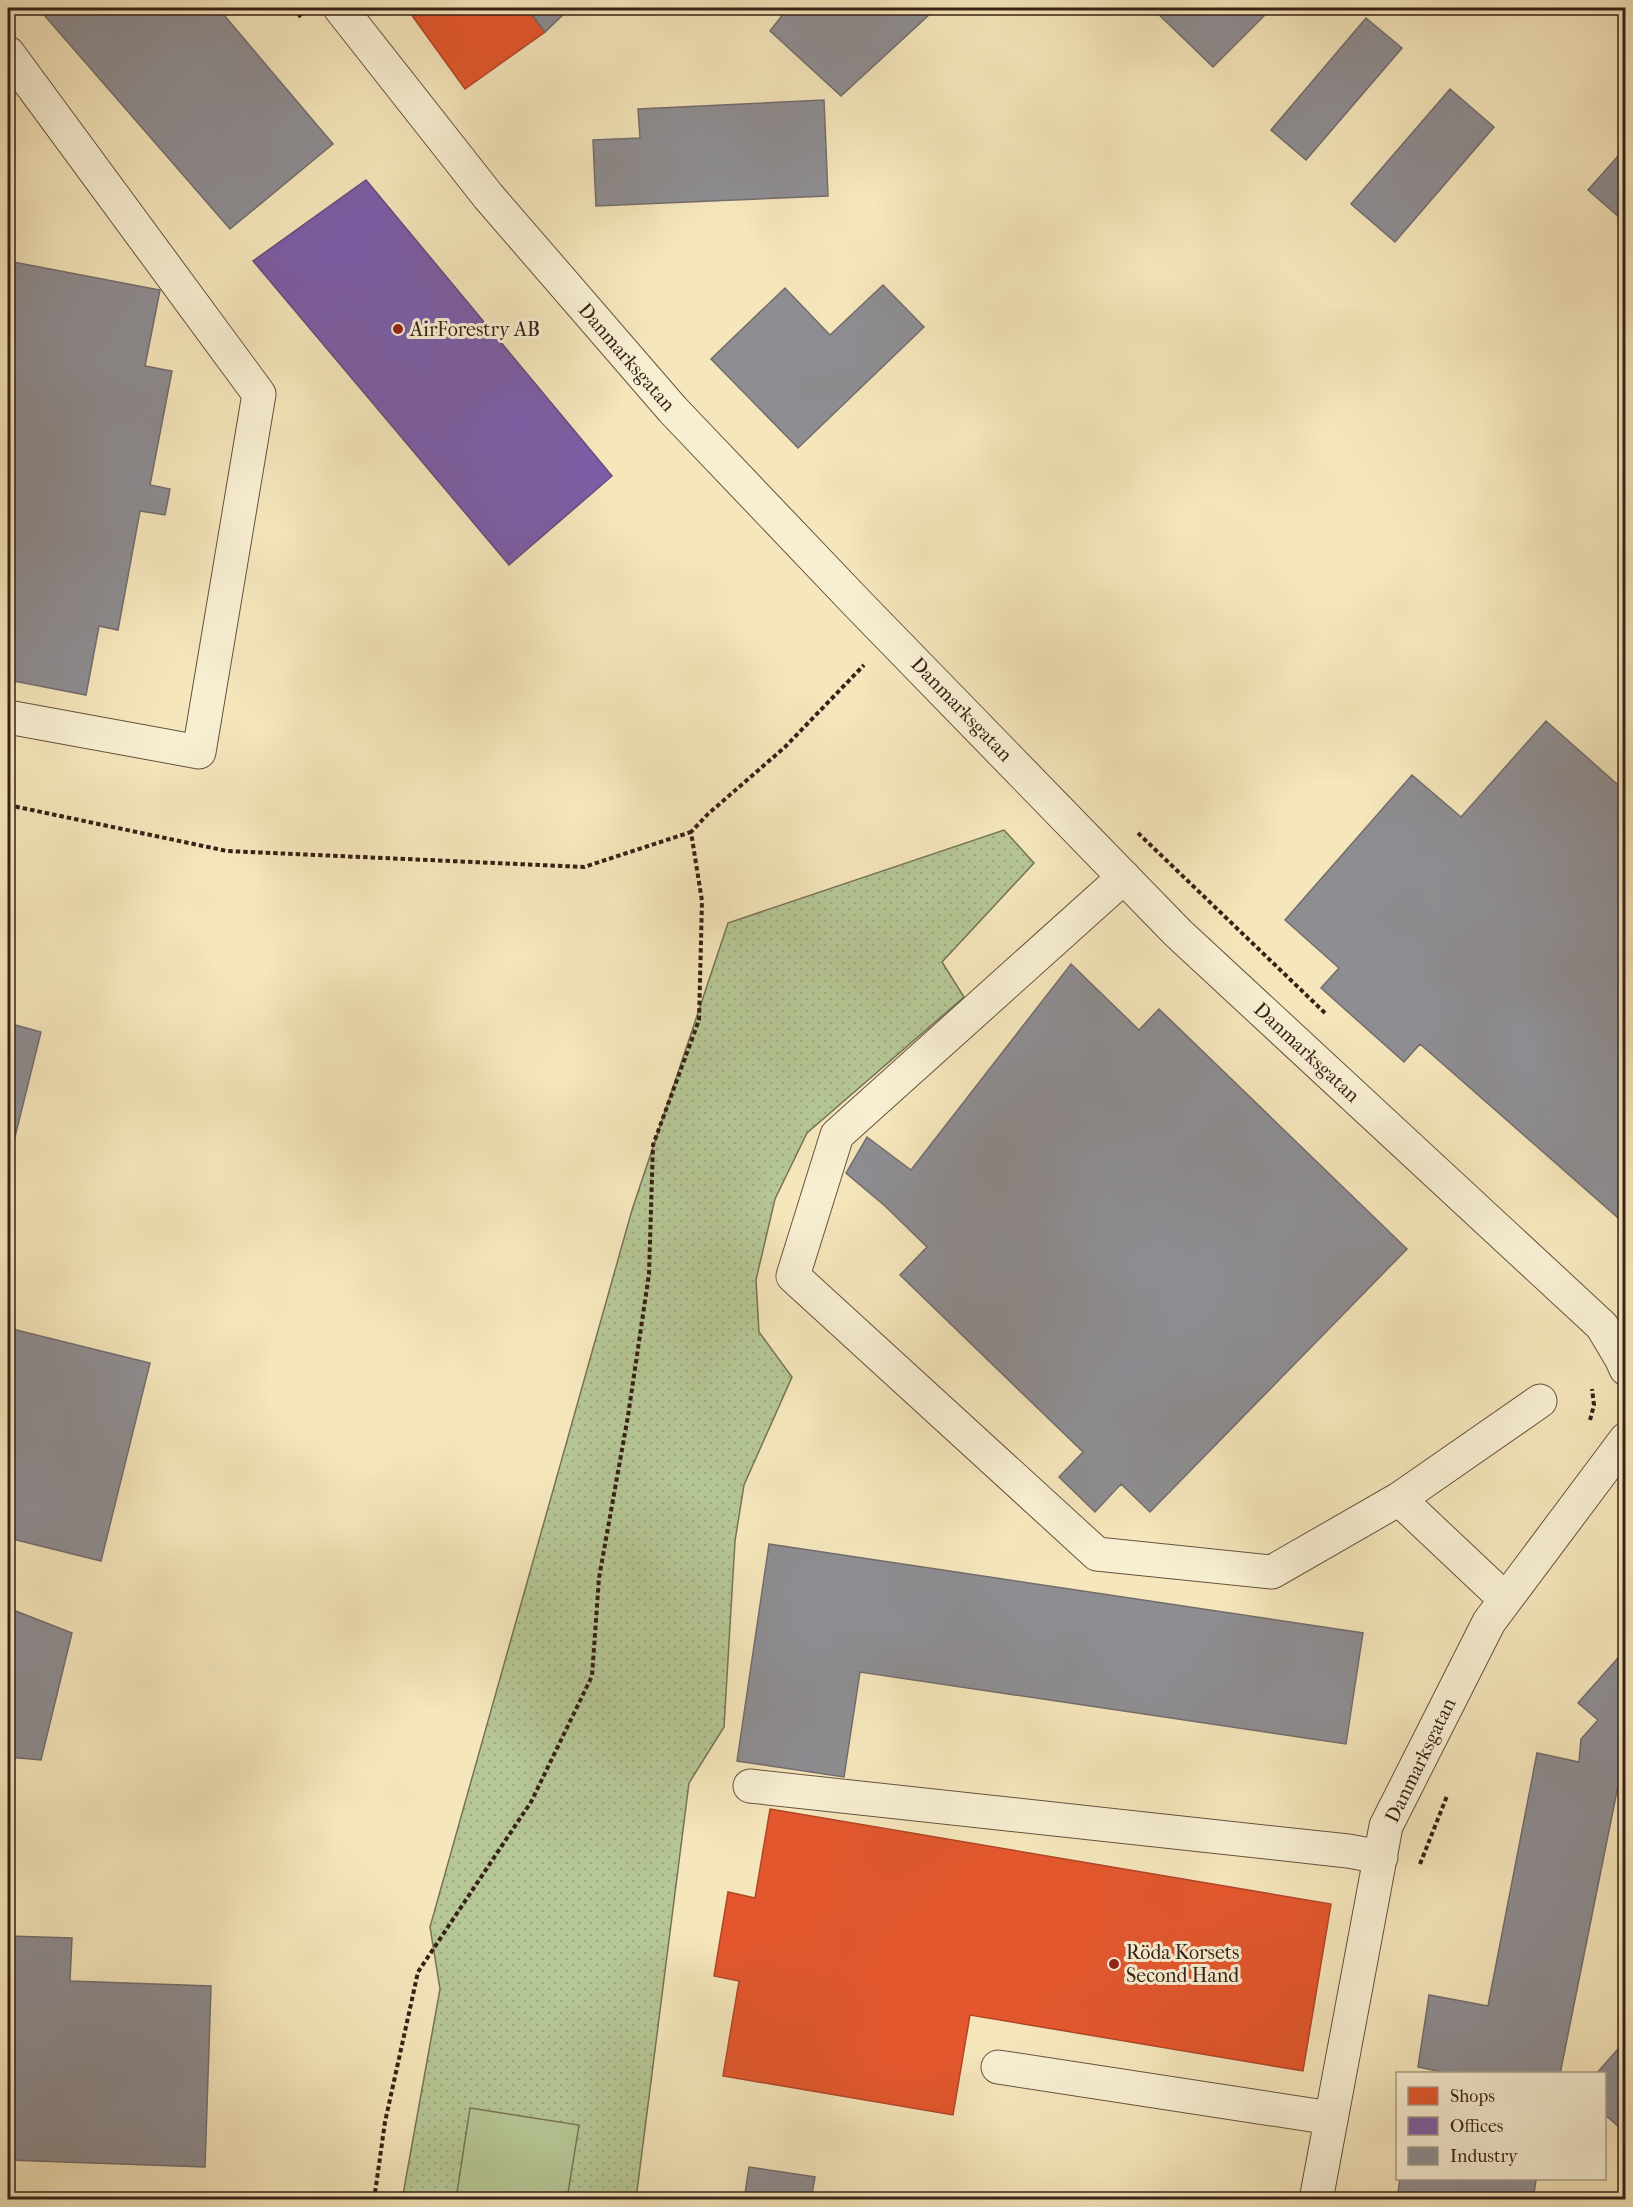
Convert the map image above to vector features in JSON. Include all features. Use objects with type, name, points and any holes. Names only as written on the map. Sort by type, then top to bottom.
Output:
[{"type":"street","name":"Danmarksgatan","points":[[340,8],[488,196],[673,410],[1178,933],[1602,1326],[1626,1369]]},
{"type":"street","points":[[8,53],[259,394],[199,752],[8,717]]},
{"type":"street","points":[[1124,877],[837,1135],[793,1276],[1097,1554],[1272,1572],[1400,1499],[1540,1401]]},
{"type":"street","name":"Danmarksgatan","points":[[1316,2199],[1386,1826],[1489,1622],[1626,1439]]},
{"type":"street","points":[[1400,1499],[1505,1599]]},
{"type":"street","points":[[750,1786],[1348,1851],[1381,1857]]},
{"type":"street","points":[[998,2067],[1331,2118]]},
{"type":"path","points":[[8,805],[227,851],[584,867],[691,832],[708,814],[785,747],[892,637]]},
{"type":"path","points":[[374,2199],[385,2122],[418,1972],[531,1802],[592,1676],[599,1578],[628,1416],[649,1274],[653,1145],[699,1020],[702,902],[691,832]]},
{"type":"path","points":[[1138,832],[1333,1020]]},
{"type":"path","points":[[1418,1870],[1451,1786]]},
{"type":"green space","points":[[1004,830],[1034,863],[942,962],[964,997],[807,1133],[775,1199],[756,1280],[759,1332],[792,1377],[744,1485],[735,1541],[724,1727],[689,1783],[636,2199],[402,2200],[440,1989],[430,1927],[632,1210],[728,923]]},
{"type":"green space","points":[[470,2108],[579,2125],[567,2199],[456,2199]]},
{"type":"building: Shops","points":[[412,8],[527,8],[545,32],[465,89],[408,10]]},
{"type":"building: Shops","points":[[770,1809],[1331,1904],[1303,2071],[970,2015],[953,2115],[723,2076],[739,1981],[714,1976],[728,1892],[755,1898]]},
{"type":"building: Offices","points":[[366,180],[612,476],[509,565],[253,261]]},
{"type":"building: Industry","points":[[38,8],[218,8],[333,144],[230,229]]},
{"type":"building: Industry","points":[[527,8],[570,8],[545,32]]},
{"type":"building: Industry","points":[[788,8],[923,8],[930,14],[841,96],[770,31]]},
{"type":"building: Industry","points":[[1152,8],[1272,8],[1213,67]]},
{"type":"building: Industry","points":[[1366,18],[1402,48],[1306,160],[1271,130]]},
{"type":"building: Industry","points":[[1450,89],[1494,127],[1395,242],[1351,204]]},
{"type":"building: Industry","points":[[824,100],[828,196],[596,206],[593,140],[640,138],[638,109]]},
{"type":"building: Industry","points":[[1619,155],[1626,160],[1626,223],[1588,190]]},
{"type":"building: Industry","points":[[8,261],[160,290],[145,366],[172,371],[150,485],[170,489],[165,515],[140,511],[118,630],[99,626],[86,695],[8,680]]},
{"type":"building: Industry","points":[[883,285],[924,327],[798,448],[711,359],[785,288],[830,335]]},
{"type":"building: Industry","points":[[1546,721],[1626,792],[1626,1215],[1622,1212],[1617,1217],[1420,1044],[1404,1062],[1321,988],[1339,968],[1285,920],[1412,775],[1461,817]]},
{"type":"building: Industry","points":[[1071,964],[1139,1030],[1159,1009],[1407,1249],[1150,1512],[1121,1484],[1095,1512],[1059,1477],[1083,1452],[900,1275],[927,1247],[885,1206],[846,1173],[867,1137],[911,1170]]},
{"type":"building: Industry","points":[[8,1023],[41,1032],[8,1165]]},
{"type":"building: Industry","points":[[8,1328],[150,1363],[101,1561],[8,1538]]},
{"type":"building: Industry","points":[[769,1544],[1363,1633],[1346,1744],[860,1672],[844,1777],[737,1761]]},
{"type":"building: Industry","points":[[8,1608],[72,1633],[41,1760],[8,1757]]},
{"type":"building: Industry","points":[[1626,1649],[1626,1775],[1621,1771],[1560,2072],[1442,2072],[1418,2067],[1429,1995],[1488,2006],[1537,1753],[1579,1762],[1581,1739],[1598,1720],[1578,1703]]},
{"type":"building: Industry","points":[[8,1936],[72,1938],[70,1981],[211,1986],[205,2167],[8,2160]]},
{"type":"building: Industry","points":[[1626,2040],[1626,2133],[1606,2116],[1606,2072],[1598,2072]]},
{"type":"building: Industry","points":[[749,2167],[815,2177],[811,2200],[744,2200]]},
{"type":"building: Industry","points":[[1400,2180],[1536,2180],[1533,2200],[1397,2200]]},
{"type":"place","name":"AirForestry AB","points":[[398,329]]},
{"type":"place","name":"Röda Korsets Second Hand","points":[[1114,1964]]}]
